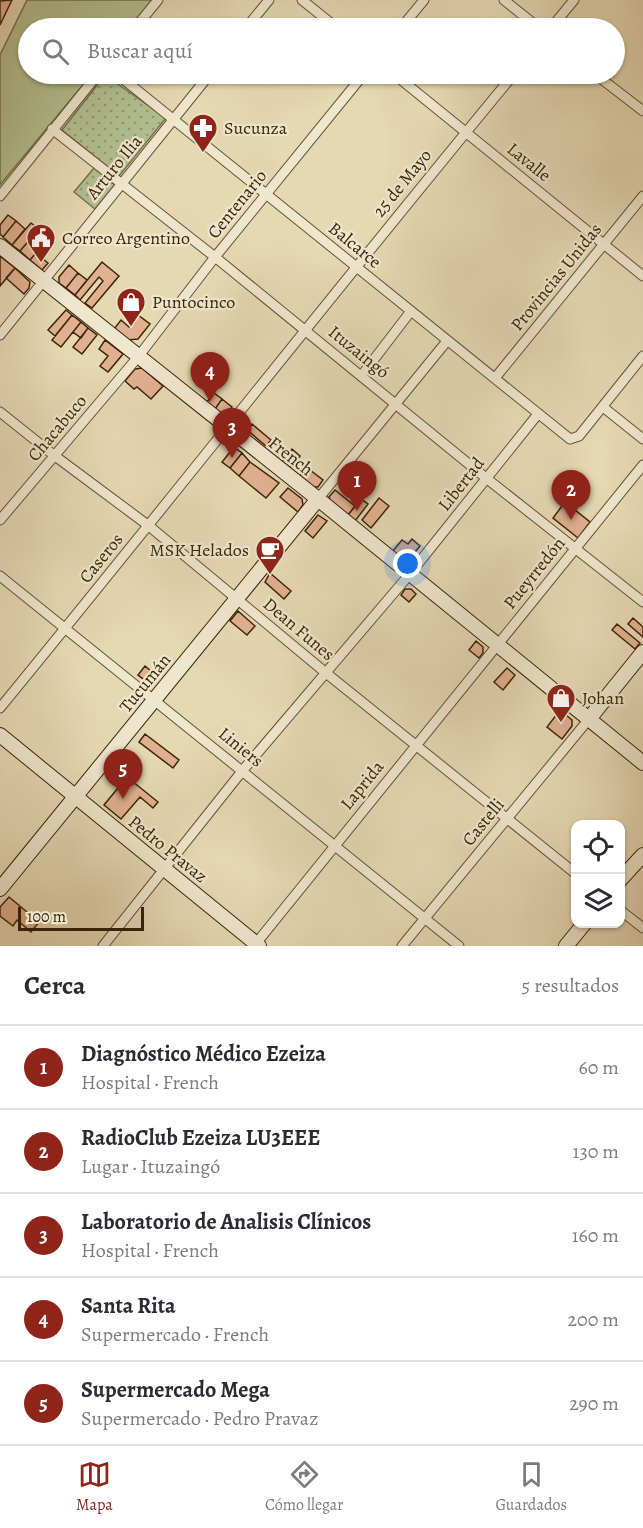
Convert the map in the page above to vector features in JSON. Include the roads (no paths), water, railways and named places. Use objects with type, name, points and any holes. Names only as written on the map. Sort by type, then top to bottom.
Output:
[{"type":"street","points":[[143,18],[158,0]]},
{"type":"street","points":[[254,18],[269,0]]},
{"type":"street","points":[[302,0],[325,18]]},
{"type":"street","points":[[409,18],[424,0]]},
{"type":"street","points":[[504,0],[526,18]]},
{"type":"street","points":[[559,18],[574,0]]},
{"type":"street","points":[[0,196],[90,84]]},
{"type":"street","name":"Balcarce","points":[[130,84],[567,437],[574,439],[603,407]]},
{"type":"street","name":"Arturo Ilia","points":[[0,334],[202,84]]},
{"type":"street","name":"Centenario","points":[[138,357],[215,257],[356,84]]},
{"type":"street","name":"Lavalle","points":[[407,84],[643,276]]},
{"type":"street","name":"25 de Mayo","points":[[228,428],[305,329],[506,84]]},
{"type":"street","points":[[608,84],[643,111]]},
{"type":"street","name":"Ituzaingó","points":[[52,129],[305,329],[486,478],[643,602]]},
{"type":"street","name":"Provincias Unidas","points":[[495,378],[643,196]]},
{"type":"street","name":"French","points":[[0,246],[643,763]]},
{"type":"street","points":[[362,375],[411,311]]},
{"type":"street","points":[[318,500],[447,341]]},
{"type":"street","name":"Chacabuco","points":[[0,520],[138,357]]},
{"type":"street","points":[[643,357],[603,407],[643,439]]},
{"type":"street","name":"Dean Funes","points":[[0,412],[149,526],[326,673],[571,870]]},
{"type":"street","name":"Libertad","points":[[103,946],[243,770],[410,575],[538,414]]},
{"type":"street","name":"Caseros","points":[[0,708],[228,428]]},
{"type":"street","name":"Pueyrredón","points":[[497,646],[643,465]]},
{"type":"street","name":"Tucumán","points":[[0,889],[318,500]]},
{"type":"street","name":"Liniers","points":[[0,576],[459,946]]},
{"type":"street","name":"Laprida","points":[[256,945],[335,844],[497,646]]},
{"type":"street","points":[[589,719],[643,652]]},
{"type":"street","name":"Castelli","points":[[402,946],[589,719]]},
{"type":"street","name":"Pedro Pravaz","points":[[0,735],[256,945]]},
{"type":"street","points":[[625,875],[643,855]]},
{"type":"street","points":[[625,913],[643,928]]},
{"type":"street","points":[[566,946],[581,928]]},
{"type":"place","name":"Sucunza","points":[[203,154]]},
{"type":"place","name":"Correo Argentino","points":[[41,264]]},
{"type":"place","name":"Puntocinco","points":[[131,328]]},
{"type":"place","name":"Santa Rita","points":[[210,402]]},
{"type":"place","name":"Laboratorio de Analisis Clínicos","points":[[232,458]]},
{"type":"place","name":"Diagnóstico Médico Ezeiza","points":[[357,511]]},
{"type":"place","name":"RadioClub Ezeiza LU3EEE","points":[[571,520]]},
{"type":"place","name":"MSK Helados","points":[[270,576]]},
{"type":"place","name":"Johan","points":[[561,724]]},
{"type":"place","name":"Supermercado Mega","points":[[123,799]]}]
